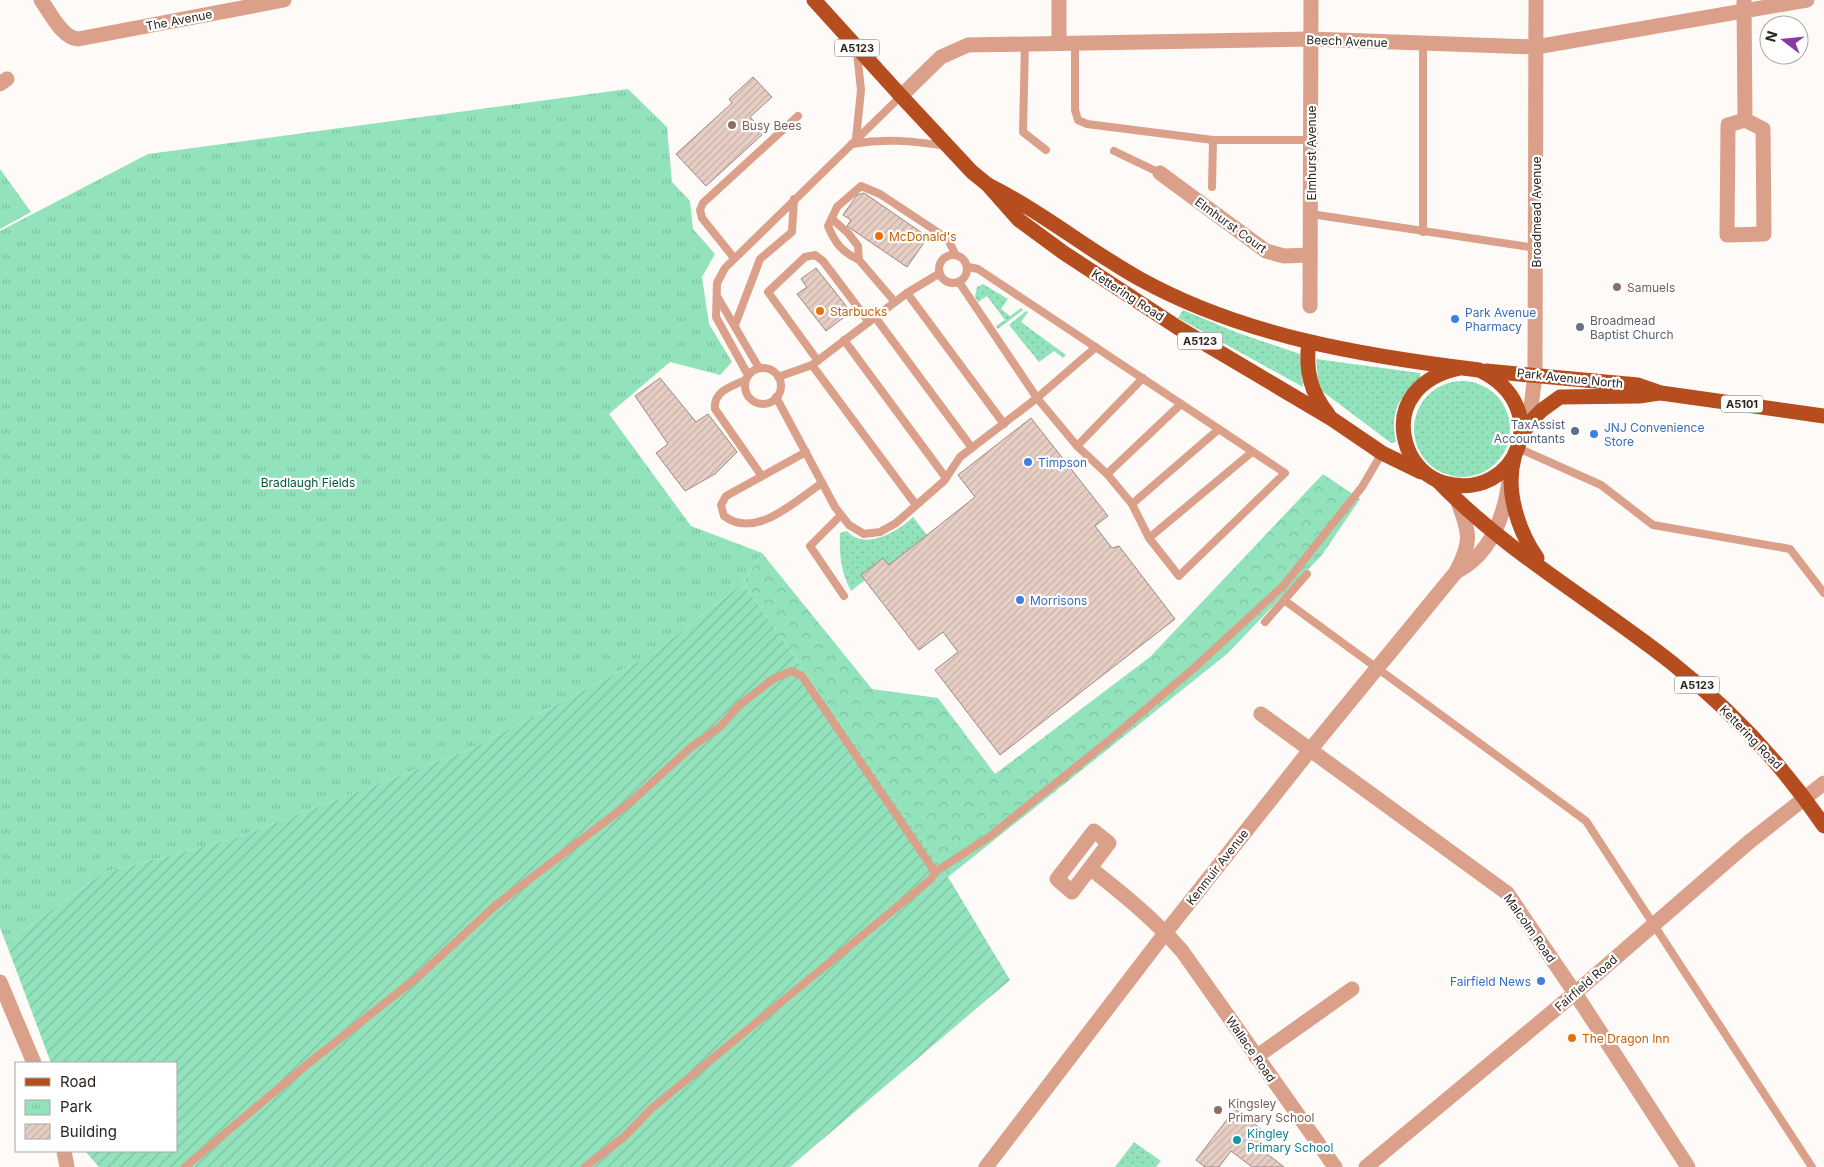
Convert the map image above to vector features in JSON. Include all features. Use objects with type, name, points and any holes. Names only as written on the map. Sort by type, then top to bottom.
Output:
[{"type":"main road","name":"Kettering Road","points":[[814,0],[900,96],[988,185],[1019,220],[1064,253],[1178,327],[1332,419],[1382,453],[1432,477],[1458,502],[1495,532],[1672,663],[1719,704],[1778,765],[1824,826]]},
{"type":"main road","name":"Kettering Road","points":[[988,185],[1022,202],[1140,278],[1196,306],[1282,336],[1460,368]]},
{"type":"main road","name":"Kettering Road","points":[[1309,342],[1306,360],[1311,385],[1321,406],[1332,419]]},
{"type":"main road","points":[[1460,368],[1479,370],[1495,377],[1508,389],[1517,403],[1521,420],[1518,448],[1503,470],[1488,480],[1473,485],[1456,486],[1432,477],[1417,466],[1405,441],[1403,427],[1406,410],[1413,394],[1426,380],[1440,372],[1460,368]]},
{"type":"main road","name":"Park Avenue North","points":[[1479,370],[1638,385],[1661,393],[1824,416]]},
{"type":"main road","name":"Park Avenue North","points":[[1518,448],[1529,423],[1542,410],[1560,398],[1639,396],[1661,393]]},
{"type":"main road","name":"Kettering Road","points":[[1518,448],[1510,473],[1520,526],[1526,541],[1546,570]]},
{"type":"street","name":"The Avenue","points":[[41,0],[64,32],[74,39],[284,0]]},
{"type":"street","points":[[1059,0],[1059,42]]},
{"type":"street","name":"Elmhurst Avenue","points":[[1310,306],[1311,0]]},
{"type":"street","name":"Broadmead Avenue","points":[[1529,423],[1535,375],[1536,0]]},
{"type":"street","name":"Beech Avenue","points":[[900,96],[928,68],[954,49],[968,45],[1059,42],[1311,40],[1536,47],[1744,6],[1807,0]]},
{"type":"street","points":[[1744,6],[1745,120]]},
{"type":"street","points":[[1745,120],[1763,129],[1764,234],[1727,235],[1728,126],[1745,120]]},
{"type":"street","name":"Elmhurst Court","points":[[1160,173],[1266,251],[1284,256],[1310,255]]},
{"type":"street","name":"Kenmuir Avenue","points":[[1456,572],[1471,564],[1500,524],[1510,473]]},
{"type":"street","name":"Kenmuir Avenue","points":[[986,1167],[1166,932],[1376,667],[1456,572],[1468,549],[1468,530],[1458,502]]},
{"type":"street","name":"Malcolm Road","points":[[1261,714],[1506,893],[1575,993],[1688,1167]]},
{"type":"street","name":"Fairfield Road","points":[[1366,1167],[1575,993],[1748,842],[1824,783]]},
{"type":"street","name":"Wallace Road","points":[[1090,868],[1149,916],[1182,951],[1335,1167]]},
{"type":"street","points":[[0,982],[34,1062]]},
{"type":"street","points":[[1256,1057],[1352,989]]},
{"type":"street","points":[[64,1152],[67,1167]]},
{"type":"lane","points":[[1075,42],[1075,110],[1078,120],[1087,124],[1213,140],[1311,140]]},
{"type":"lane","points":[[1025,43],[1023,132],[1046,150]]},
{"type":"lane","points":[[1423,43],[1423,232]]},
{"type":"lane","points":[[854,142],[861,90],[857,47]]},
{"type":"lane","points":[[761,475],[715,410],[714,401],[718,394],[747,377],[759,368],[771,370],[778,377],[780,390],[776,397],[764,404],[752,400],[745,388],[747,377],[716,318],[717,283],[725,268],[734,258],[900,96]]},
{"type":"lane","points":[[734,258],[702,218],[700,210],[704,203],[798,116]]},
{"type":"lane","points":[[854,142],[899,139],[948,146]]},
{"type":"lane","points":[[1212,187],[1213,140]]},
{"type":"lane","points":[[1114,151],[1160,173]]},
{"type":"lane","points":[[895,302],[859,260],[846,254],[834,242],[828,226],[837,207],[861,186],[880,194],[948,240],[954,254],[963,258],[968,266],[978,269],[1285,474],[1179,576],[1149,538],[1132,504],[1107,474],[1077,446],[1037,398],[959,282]]},
{"type":"lane","points":[[735,325],[760,259],[792,232],[794,199]]},
{"type":"lane","points":[[1311,214],[1536,248]]},
{"type":"lane","points":[[832,219],[848,233],[858,246],[859,260]]},
{"type":"lane","points":[[954,254],[942,260],[940,273],[946,281],[959,282],[966,276],[968,266]]},
{"type":"lane","points":[[916,505],[815,363],[768,292],[805,256],[815,255],[823,261],[872,319],[972,448]]},
{"type":"lane","points":[[778,377],[815,363],[907,293],[940,273]]},
{"type":"lane","points":[[907,293],[1004,424]]},
{"type":"lane","points":[[718,298],[759,368]]},
{"type":"lane","points":[[844,340],[946,478]]},
{"type":"lane","points":[[776,397],[841,515],[849,525],[864,534],[880,532],[896,523],[946,478],[960,457],[1037,398],[1096,347]]},
{"type":"lane","points":[[1077,446],[1142,378]]},
{"type":"lane","points":[[1107,474],[1181,404]]},
{"type":"lane","points":[[1132,504],[1219,429]]},
{"type":"lane","points":[[1518,448],[1601,486],[1653,525],[1790,549],[1824,593]]},
{"type":"lane","points":[[806,452],[761,475],[726,496],[721,505],[724,516],[734,524],[751,524],[769,519],[822,483]]},
{"type":"lane","points":[[1149,538],[1252,452]]},
{"type":"lane","points":[[585,1167],[624,1137],[651,1109],[931,879],[935,872],[989,837],[1113,737],[1194,668],[1284,585],[1362,487],[1382,453]]},
{"type":"lane","points":[[841,515],[810,546],[844,596]]},
{"type":"lane","points":[[1265,622],[1307,574]]},
{"type":"lane","points":[[1284,600],[1586,822],[1812,1167]]},
{"type":"lane","points":[[186,1167],[304,1067],[420,975],[496,905],[632,801],[690,748],[721,726],[737,707],[773,679],[792,671],[802,676],[935,872]]},
{"type":"green space","name":"Bradlaugh Fields","points":[[628,89],[667,127],[672,182],[690,201],[693,229],[715,254],[702,277],[709,324],[732,362],[720,375],[670,362],[609,414],[691,526],[762,553],[743,583],[651,655],[473,748],[232,839],[103,873],[6,943],[0,928],[0,231],[148,154]]},
{"type":"green space","points":[[0,169],[31,212],[0,229]]},
{"type":"green space","points":[[983,284],[1008,299],[1001,309],[1010,316],[1021,308],[1023,310],[998,329],[996,326],[1005,320],[987,296],[978,302],[975,297],[977,287]]},
{"type":"green space","points":[[1183,310],[1238,333],[1300,354],[1303,387],[1178,318]]},
{"type":"green space","points":[[1026,311],[1028,312],[1021,322],[1066,355],[1063,358],[1054,351],[1039,362],[1009,325]]},
{"type":"green space","points":[[1316,359],[1420,373],[1421,379],[1401,399],[1395,413],[1394,431],[1396,442],[1391,443],[1322,391],[1318,380]]},
{"type":"green space","points":[[1462,381],[1480,385],[1496,395],[1506,411],[1510,429],[1506,447],[1496,463],[1480,473],[1462,477],[1444,473],[1428,463],[1418,447],[1414,429],[1418,411],[1428,395],[1444,385]]},
{"type":"green space","points":[[1323,474],[1360,499],[1322,555],[1227,654],[948,877],[743,583],[762,553],[872,689],[938,698],[995,774],[1150,657]]},
{"type":"green space","points":[[913,517],[927,535],[889,565],[883,558],[861,575],[865,580],[851,591],[841,563],[840,533],[847,531],[854,537],[872,539],[890,533]]},
{"type":"green space","points":[[743,583],[948,877],[1010,980],[790,1167],[99,1167],[86,1152],[178,1152],[178,1062],[51,1062],[6,943],[103,873],[232,839],[473,748],[651,655]]},
{"type":"green space","points":[[1134,1142],[1161,1161],[1156,1167],[1115,1167]]},
{"type":"building","name":"Busy Bees","points":[[753,77],[772,97],[750,117],[764,133],[706,186],[676,154],[732,103],[729,99]]},
{"type":"building","points":[[864,193],[928,237],[907,267],[847,226],[851,220],[843,215],[857,195]]},
{"type":"building","points":[[816,268],[851,312],[826,331],[797,294],[807,287],[801,279]]},
{"type":"building","points":[[660,378],[696,422],[708,414],[737,452],[715,474],[685,491],[656,453],[668,444],[635,396]]},
{"type":"building","name":"Morrisons","points":[[1031,418],[1108,516],[1095,526],[1112,548],[1119,546],[1175,619],[1000,755],[935,670],[958,652],[943,632],[919,650],[861,575],[883,558],[889,565],[975,497],[958,475]]},
{"type":"building","name":"Kingley Primary School","points":[[1235,1109],[1266,1133],[1257,1146],[1284,1167],[1252,1167],[1231,1151],[1219,1167],[1205,1167],[1196,1160]]},
{"type":"place","name":"Busy Bees","points":[[732,125]]},
{"type":"place","name":"McDonald's","points":[[879,236]]},
{"type":"place","name":"Samuels","points":[[1617,287]]},
{"type":"place","name":"Starbucks","points":[[820,311]]},
{"type":"place","name":"Park Avenue Pharmacy","points":[[1455,319]]},
{"type":"place","name":"Broadmead Baptist Church","points":[[1580,327]]},
{"type":"place","name":"TaxAssist Accountants","points":[[1575,431]]},
{"type":"place","name":"JNJ Convenience Store","points":[[1594,434]]},
{"type":"place","name":"Timpson","points":[[1028,462]]},
{"type":"place","name":"Morrisons","points":[[1020,600]]},
{"type":"place","name":"Fairfield News","points":[[1541,981]]},
{"type":"place","name":"The Dragon Inn","points":[[1572,1038]]},
{"type":"place","name":"Kingsley Primary School","points":[[1218,1110]]},
{"type":"place","name":"Kingley Primary School","points":[[1237,1140]]}]
